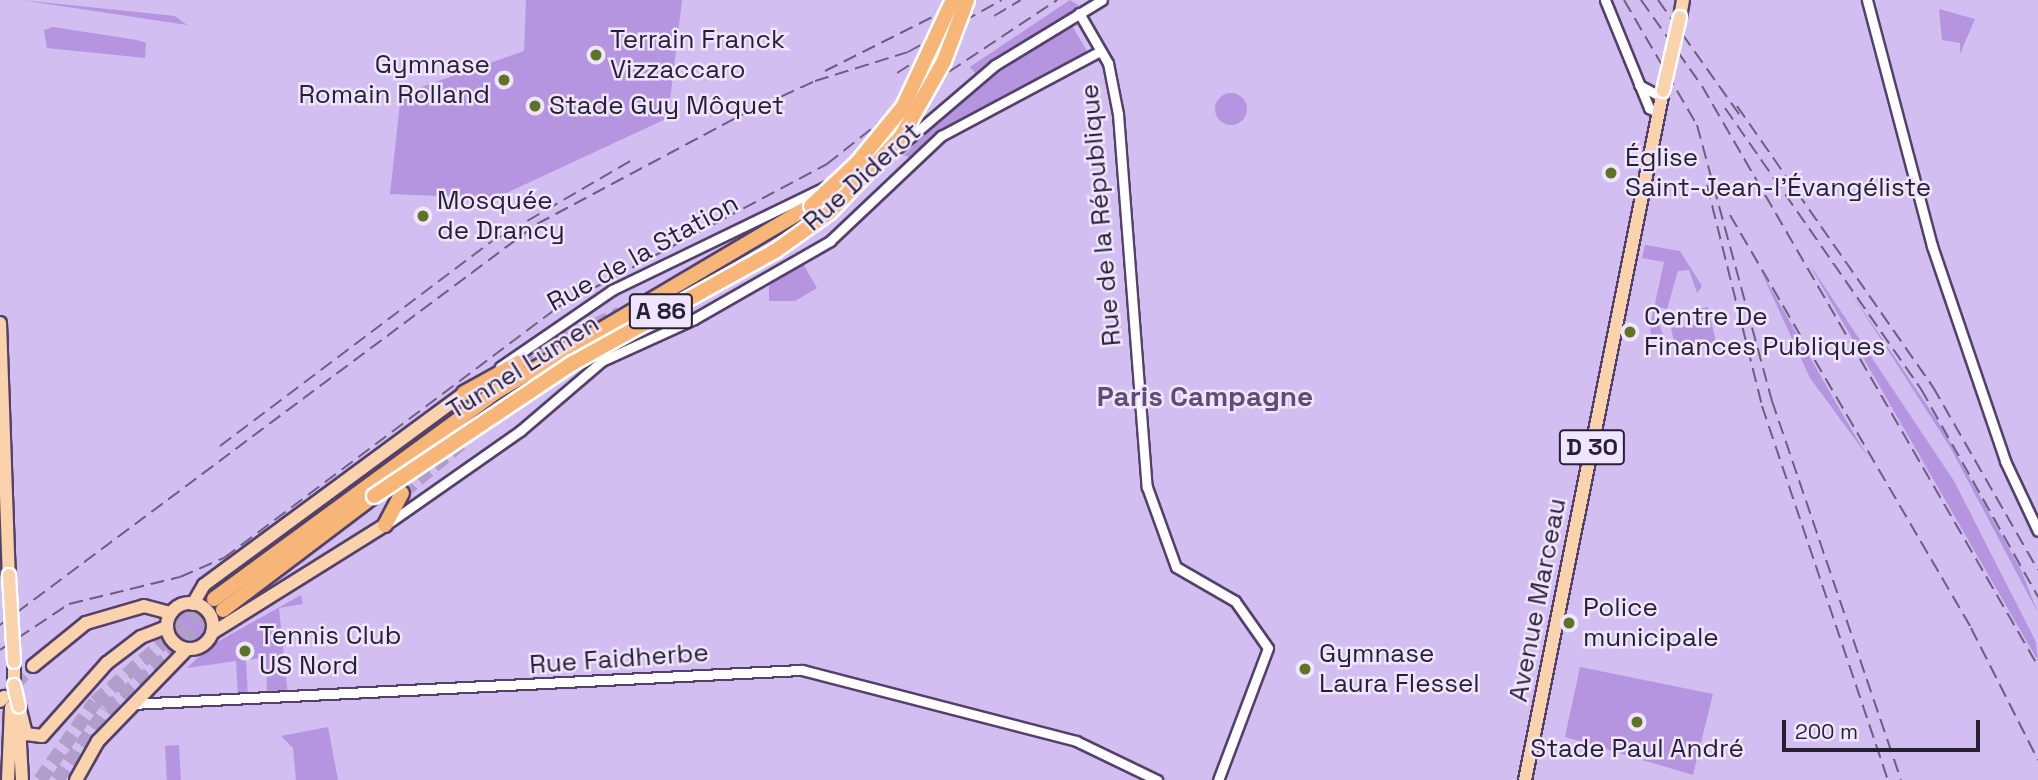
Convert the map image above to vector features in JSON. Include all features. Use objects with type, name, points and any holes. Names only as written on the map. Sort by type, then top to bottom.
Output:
[{"type":"highway","name":"Tunnel Lumen","points":[[220,613],[496,392],[811,206],[858,162],[902,107],[953,0]]},
{"type":"highway","name":"Tunnel Lumen","points":[[220,613],[374,496],[573,363],[804,232],[875,169],[923,102],[967,0]]},
{"type":"highway","points":[[464,393],[520,362]]},
{"type":"highway","points":[[387,519],[402,493]]},
{"type":"main road","name":"Avenue Marceau","points":[[1525,780],[1683,0]]},
{"type":"main road","points":[[0,323],[14,685],[9,703],[8,780]]},
{"type":"main road","name":"Rue de la Station","points":[[193,604],[204,585],[464,393]]},
{"type":"main road","name":"Rue Diderot","points":[[187,649],[200,647],[212,633],[220,613],[357,544],[387,519]]},
{"type":"main road","points":[[33,666],[86,623],[144,606],[171,613],[193,604],[220,613]]},
{"type":"main road","points":[[76,780],[98,741],[187,649],[173,642],[167,627],[171,613]]},
{"type":"main road","points":[[9,703],[26,734],[42,736],[107,663],[141,637],[167,627]]},
{"type":"main road","points":[[9,703],[22,780]]},
{"type":"street","name":"Rue de la Station","points":[[464,393],[612,289],[716,235],[878,164],[995,65],[1102,0]]},
{"type":"street","points":[[1605,0],[1649,108],[1659,113]]},
{"type":"street","points":[[1867,0],[1930,238],[2005,461],[2038,531]]},
{"type":"street","name":"Rue de la République","points":[[1079,13],[1108,64],[1121,139],[1147,487],[1176,567],[1242,607],[1268,648],[1218,780]]},
{"type":"street","name":"Rue Diderot","points":[[387,519],[416,504],[495,448],[602,361],[694,319],[830,241],[941,136],[1100,51]]},
{"type":"street","points":[[1638,84],[1663,94]]},
{"type":"street","name":"Rue Faidherbe","points":[[156,708],[802,670],[1076,741],[1157,780]]},
{"type":"street","points":[[147,690],[156,708]]},
{"type":"street","points":[[131,704],[156,708]]},
{"type":"shaded area","points":[[21,0],[175,16],[187,25]]},
{"type":"shaded area","name":"Stade Guy Môquet","points":[[526,0],[682,0],[668,118],[476,207],[463,197],[390,194],[401,94],[524,51]]},
{"type":"shaded area","points":[[1070,0],[1080,6],[976,74],[970,67]]},
{"type":"shaded area","points":[[1939,9],[1975,19],[1960,54],[1960,43],[1942,40]]},
{"type":"shaded area","points":[[1070,22],[1088,53],[939,133],[910,158],[904,155],[964,97]]},
{"type":"shaded area","points":[[53,27],[146,43],[145,58],[47,48],[44,30]]},
{"type":"shaded area","points":[[1231,93],[1242,98],[1247,109],[1242,120],[1231,125],[1220,120],[1215,109],[1220,98]]},
{"type":"shaded area","points":[[1645,245],[1680,251],[1702,286],[1697,293],[1689,270],[1678,271],[1667,309],[1659,307],[1656,314],[1664,338],[1651,335],[1650,327],[1664,262],[1642,258]]},
{"type":"shaded area","points":[[1808,262],[1954,481],[2036,642],[2038,661]]},
{"type":"shaded area","points":[[803,264],[817,288],[795,301],[769,301],[769,284]]},
{"type":"shaded area","points":[[1760,269],[1840,410],[1868,457],[1810,378]]},
{"type":"shaded area","points":[[1846,285],[1941,426],[2021,570],[2038,613],[1950,447]]},
{"type":"shaded area","points":[[1708,307],[1716,342],[1677,356],[1671,328],[1700,324],[1698,309]]},
{"type":"shaded area","name":"Tennis Club US Nord","points":[[301,595],[303,604],[279,608],[288,695],[267,696],[266,657],[246,660],[248,697],[238,697],[236,661],[187,668],[210,646]]},
{"type":"shaded area","points":[[190,609],[202,615],[208,627],[202,639],[190,645],[178,639],[172,627],[178,615]]},
{"type":"shaded area","name":"Stade Paul André","points":[[1580,667],[1713,694],[1693,775],[1565,737]]},
{"type":"shaded area","points":[[328,727],[338,780],[296,780],[293,748],[281,736]]},
{"type":"shaded area","points":[[179,745],[181,780],[167,780],[165,746]]},
{"type":"tunnel","points":[[520,362],[620,313]]},
{"type":"tunnel","points":[[402,493],[465,440]]},
{"type":"tunnel","points":[[40,780],[95,702],[214,599]]},
{"type":"tunnel","points":[[57,780],[106,710],[223,610]]},
{"type":"tunnel","points":[[4,697],[33,666]]},
{"type":"railway","points":[[825,71],[966,0]]},
{"type":"railway","points":[[0,625],[537,224],[743,114],[815,81],[908,52],[1002,0]]},
{"type":"railway","points":[[994,16],[1021,0]]},
{"type":"railway","points":[[0,650],[69,604],[180,577],[224,558],[558,307],[827,164],[914,95],[1057,0]]},
{"type":"railway","points":[[1624,0],[1697,125],[1772,401],[1901,780]]},
{"type":"railway","points":[[1641,0],[1702,86],[2038,666]]},
{"type":"railway","points":[[1658,0],[1739,114]]},
{"type":"railway","points":[[897,73],[936,48]]},
{"type":"railway","points":[[1737,106],[1933,387],[2038,570]]},
{"type":"railway","points":[[1725,108],[1921,389],[2038,597]]},
{"type":"railway","points":[[220,446],[491,242],[630,161]]},
{"type":"railway","points":[[1707,185],[1762,406],[1888,780]]},
{"type":"railway","points":[[1730,215],[1971,628],[2038,760]]},
{"type":"place","name":"Terrain Franck Vizzaccaro","points":[[596,55]]},
{"type":"place","name":"Gymnase Romain Rolland","points":[[504,80]]},
{"type":"place","name":"Stade Guy Môquet","points":[[535,106]]},
{"type":"place","name":"Église Saint-Jean-l'Évangéliste","points":[[1611,173]]},
{"type":"place","name":"Mosquée de Drancy","points":[[423,216]]},
{"type":"place","name":"Centre De Finances Publiques","points":[[1630,332]]},
{"type":"place","name":"Police municipale","points":[[1569,623]]},
{"type":"place","name":"Tennis Club US Nord","points":[[245,651]]},
{"type":"place","name":"Gymnase Laura Flessel","points":[[1305,669]]},
{"type":"place","name":"Stade Paul André","points":[[1637,722]]},
{"type":"district","name":"Paris Campagne","points":[[1205,396]]}]
